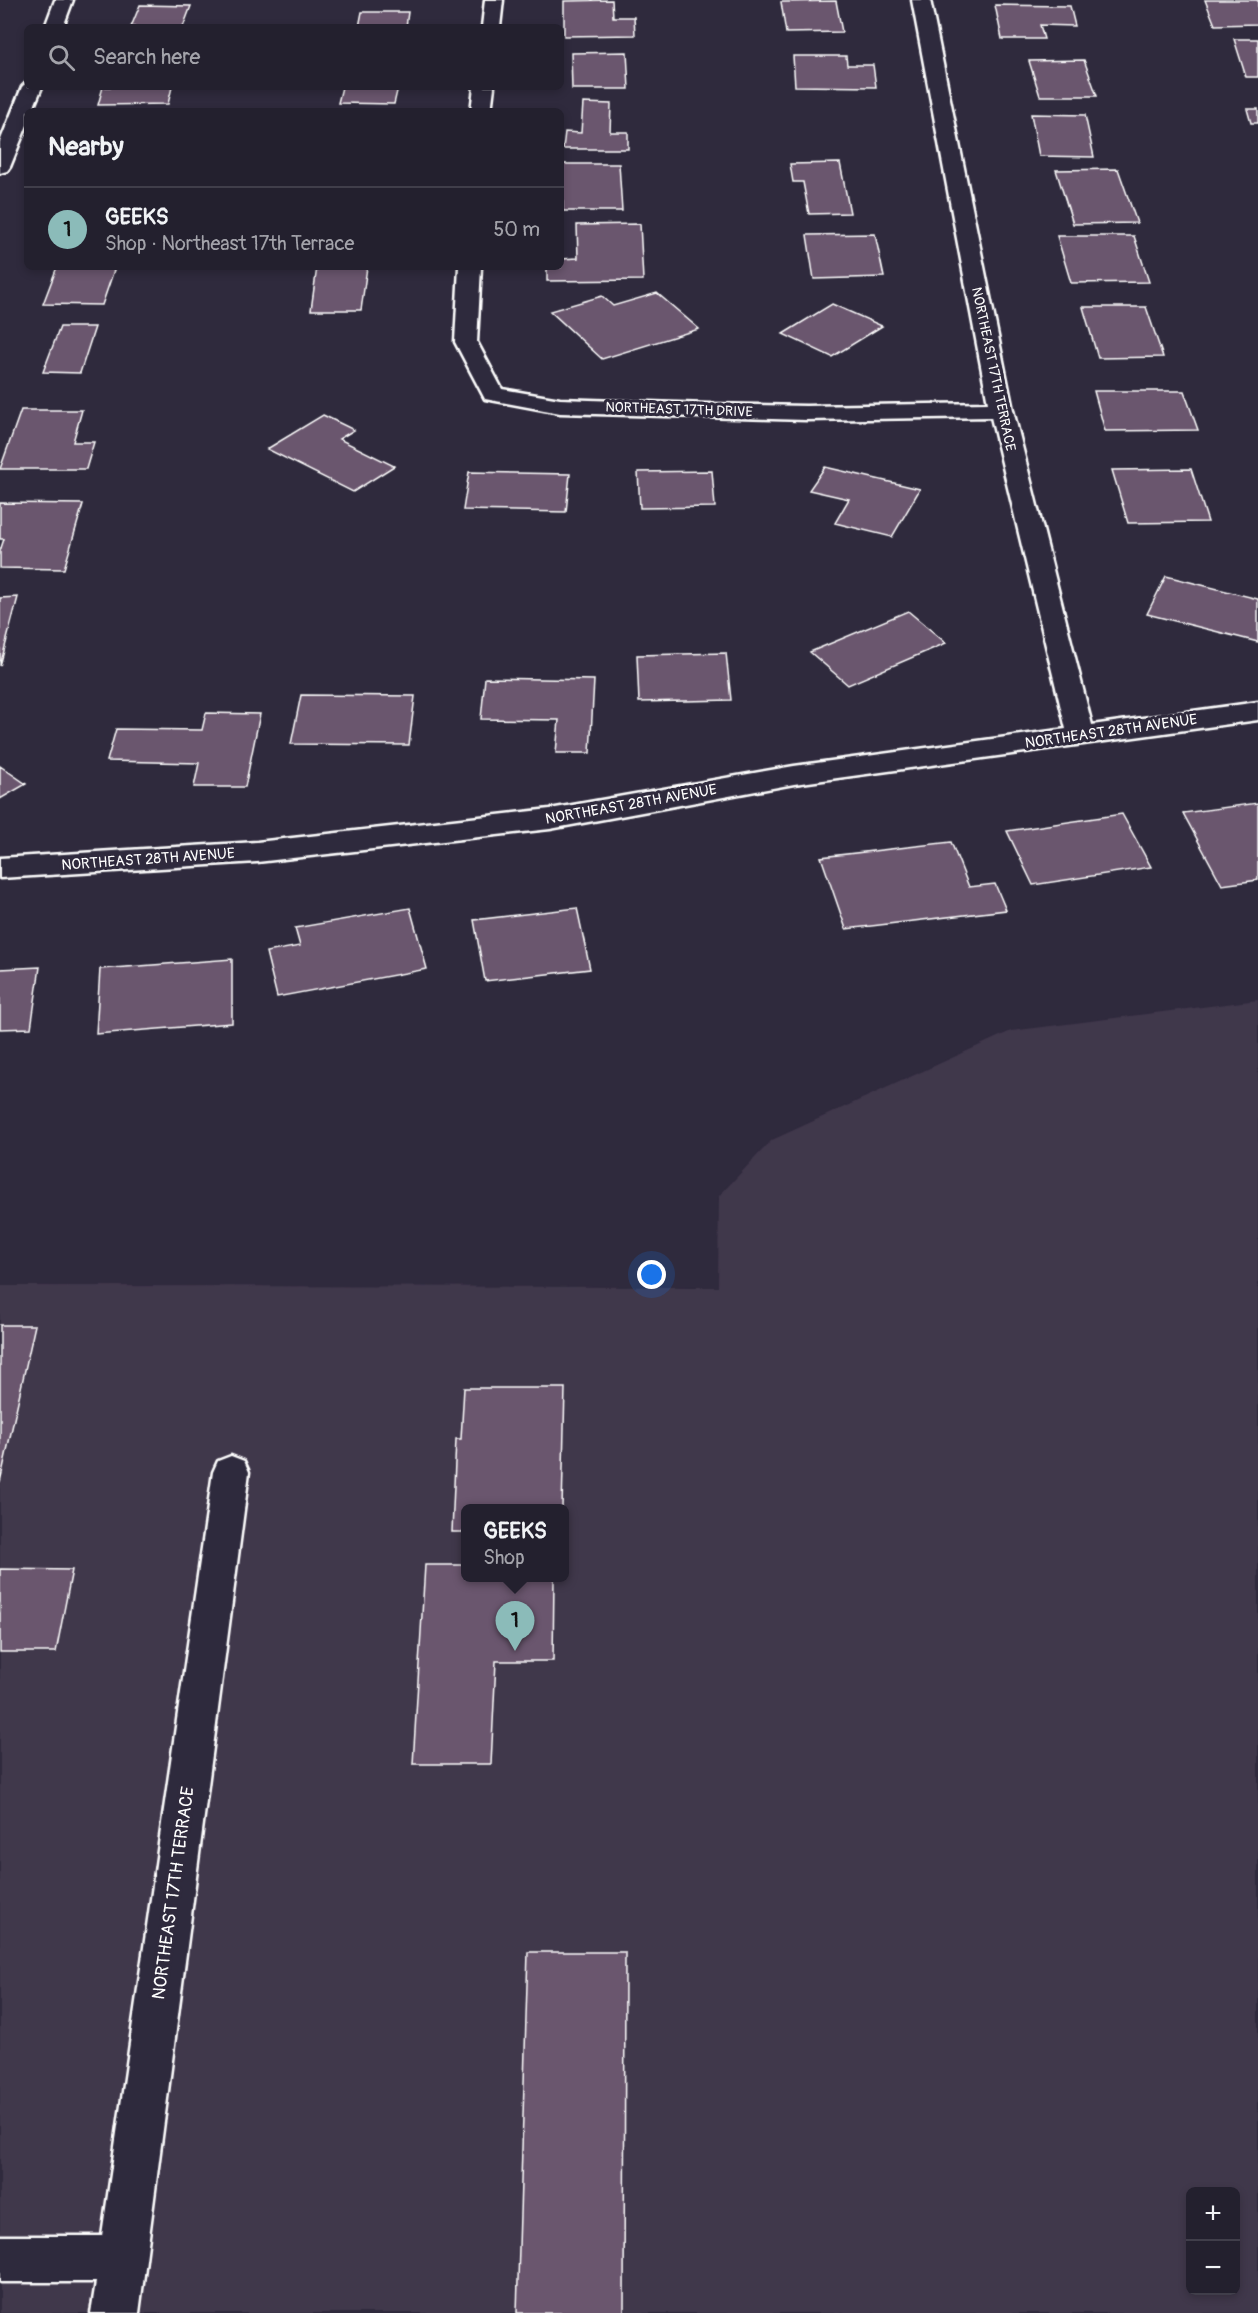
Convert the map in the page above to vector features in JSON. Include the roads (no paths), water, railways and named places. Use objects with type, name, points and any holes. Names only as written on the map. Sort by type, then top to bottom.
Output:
[{"type":"street","points":[[55,24],[64,0]]},
{"type":"street","points":[[491,24],[494,0]]},
{"type":"street","name":"NORTHEAST 17TH TERRACE","points":[[921,0],[1000,410],[1080,735]]},
{"type":"street","points":[[0,167],[31,90]]},
{"type":"street","points":[[481,108],[484,90]]},
{"type":"street","name":"NORTHEAST 17TH DRIVE","points":[[470,270],[466,342],[493,394],[560,406],[708,411],[806,413],[1000,410]]},
{"type":"street","name":"NORTHEAST 28TH AVENUE","points":[[0,868],[257,852],[550,819],[794,775],[1258,711]]},
{"type":"street","name":"NORTHEAST 17TH TERRACE","points":[[115,2313],[231,1472]]},
{"type":"street","points":[[0,2259],[123,2259]]},
{"type":"place","name":"GEEKS","points":[[515,1651]]}]
